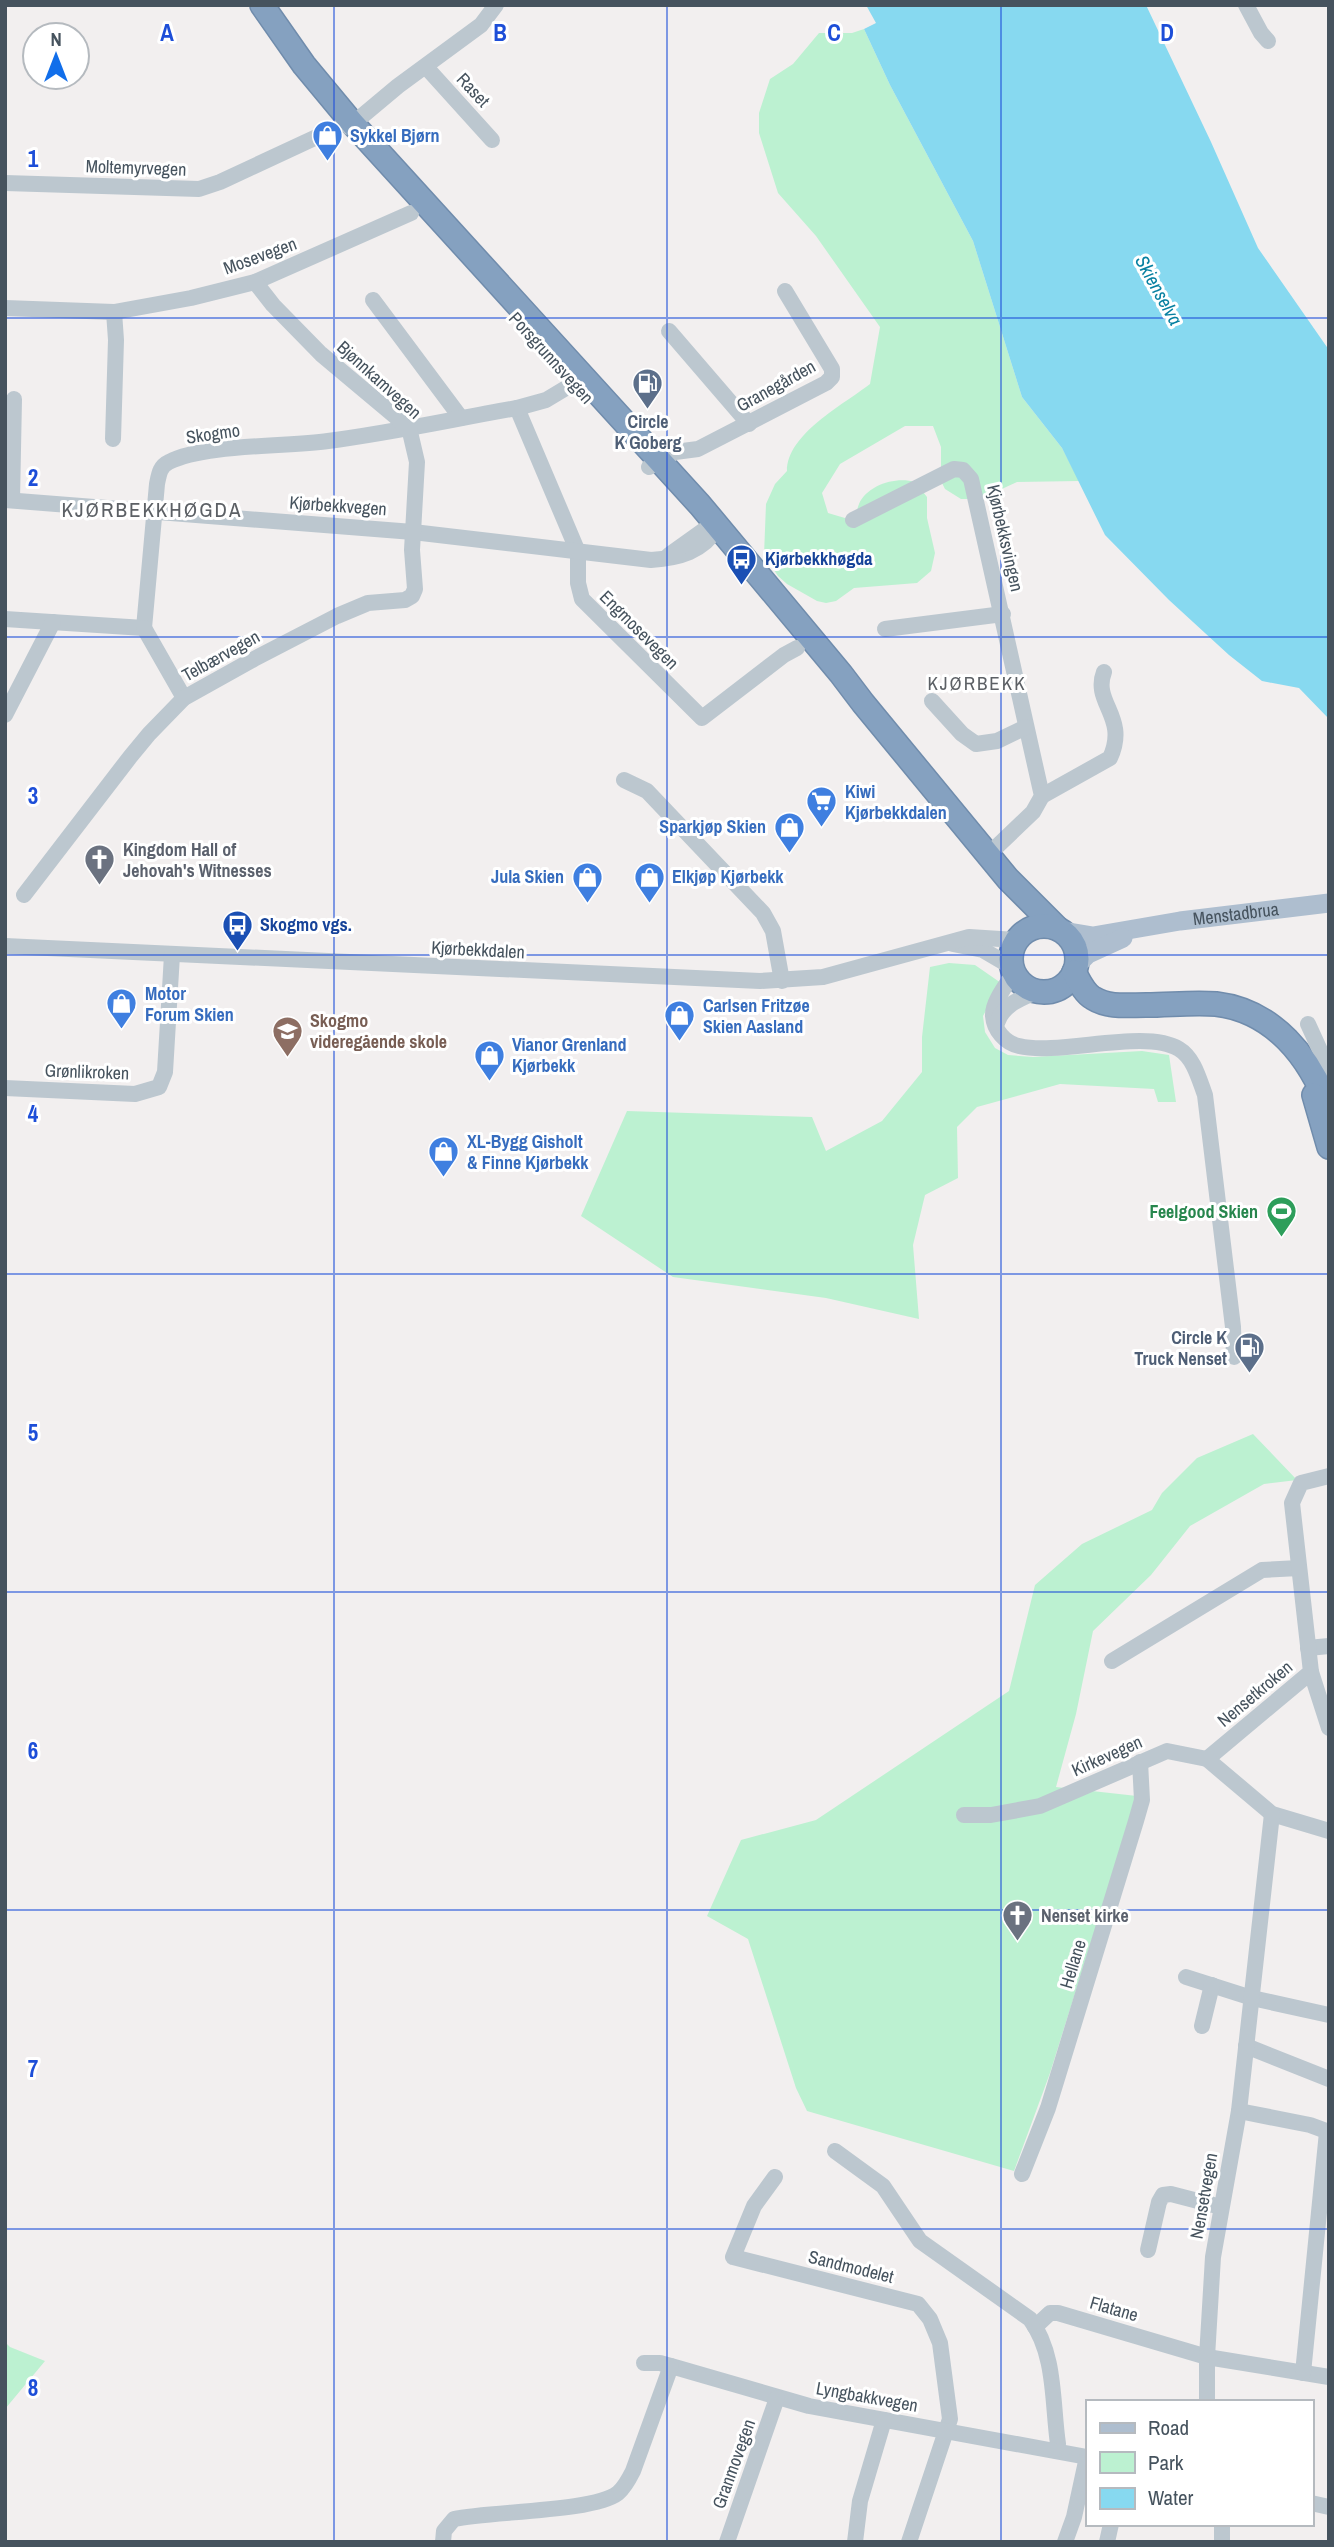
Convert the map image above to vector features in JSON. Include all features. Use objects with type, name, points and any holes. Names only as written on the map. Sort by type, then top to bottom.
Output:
[{"type":"highway","name":"Porsgrunnsvegen","points":[[249,5],[298,70],[346,126],[654,463],[805,646],[863,703],[1007,880],[1060,930]]},
{"type":"highway","name":"Porsgrunnsvegen","points":[[262,5],[346,126]]},
{"type":"highway","name":"Porsgrunnsvegen","points":[[1007,880],[1021,921],[1019,937]]},
{"type":"highway","points":[[1170,1006],[1122,1014],[1094,1012],[1047,990],[1024,985],[1013,970],[1011,953],[1019,937],[1042,925],[1060,930],[1076,950],[1076,968],[1087,993],[1107,1004],[1216,1004],[1248,1012],[1278,1030],[1296,1048],[1313,1071],[1329,1109]]},
{"type":"highway","points":[[1047,990],[1070,980],[1076,968]]},
{"type":"highway","points":[[1303,1059],[1329,1147]]},
{"type":"main road","name":"Menstadbrua","points":[[1060,930],[1093,936],[1180,921],[1329,903]]},
{"type":"main road","name":"Menstadbrua","points":[[1076,968],[1088,954],[1143,929]]},
{"type":"street","points":[[346,126],[481,25],[496,5]]},
{"type":"street","points":[[1246,5],[1268,41]]},
{"type":"street","name":"Raset","points":[[426,67],[492,140]]},
{"type":"street","name":"Moltemyrvegen","points":[[5,183],[200,189],[346,126]]},
{"type":"street","name":"Mosevegen","points":[[5,308],[114,312],[169,303],[255,282],[411,213]]},
{"type":"street","name":"Bjønnkamvegen","points":[[255,282],[273,305],[321,354],[407,428],[413,438],[417,462],[413,531]]},
{"type":"street","name":"Granegården","points":[[654,463],[675,452],[698,449],[750,424],[826,383],[832,377],[832,369],[785,291]]},
{"type":"street","name":"Bjønnkamvegen","points":[[373,300],[461,418]]},
{"type":"street","points":[[113,439],[116,340],[114,312]]},
{"type":"street","points":[[669,331],[750,424]]},
{"type":"street","name":"Skogmo","points":[[144,628],[159,471],[167,463],[184,456],[327,442],[517,408],[547,400],[566,388]]},
{"type":"street","name":"Kjørbekkvegen","points":[[14,399],[8,500],[413,531],[578,552],[660,559],[711,532]]},
{"type":"street","name":"Engmosevegen","points":[[517,408],[578,552],[578,583],[582,599],[702,718],[797,648]]},
{"type":"street","name":"Kjørbekksvingen","points":[[853,520],[954,469],[963,470],[971,479],[1042,796]]},
{"type":"street","name":"Telbærvegen","points":[[24,895],[136,749],[184,698],[337,616],[368,603],[397,602],[412,596],[415,589],[413,531]]},
{"type":"street","name":"Kjørbekksvingen","points":[[885,629],[1003,614]]},
{"type":"street","points":[[5,619],[144,628],[184,698]]},
{"type":"street","points":[[5,715],[52,622]]},
{"type":"street","points":[[988,855],[1033,812],[1042,796],[1110,758],[1117,735],[1102,690],[1104,672]]},
{"type":"street","points":[[932,701],[962,734],[976,744],[998,741],[1026,727]]},
{"type":"street","points":[[624,780],[647,791],[763,913],[773,931],[782,981]]},
{"type":"street","name":"Kjørbekkdalen","points":[[5,946],[560,974],[782,981],[842,973],[969,937],[1019,937]]},
{"type":"street","name":"Kjørbekkdalen","points":[[944,943],[984,950],[1013,970]]},
{"type":"street","name":"Grønlikroken","points":[[5,1088],[135,1094],[159,1087],[165,1072],[172,955]]},
{"type":"street","points":[[1013,970],[993,1014],[1004,1039],[1018,1046],[1152,1041],[1179,1049],[1194,1065],[1205,1095],[1233,1327],[1234,1357]]},
{"type":"street","points":[[996,1025],[999,1016],[1009,1005],[1047,990]]},
{"type":"street","points":[[1308,1024],[1329,1070]]},
{"type":"street","name":"Nensetkroken","points":[[1207,1759],[1311,1672],[1292,1503],[1301,1483],[1329,1476]]},
{"type":"street","points":[[1112,1661],[1262,1570],[1299,1567]]},
{"type":"street","points":[[1308,1648],[1329,1646]]},
{"type":"street","points":[[1311,1672],[1329,1728]]},
{"type":"street","name":"Kirkevegen","points":[[964,1815],[991,1815],[1040,1806],[1167,1751],[1207,1759],[1272,1814],[1329,1831]]},
{"type":"street","name":"Hellane","points":[[1022,2174],[1055,2085],[1136,1821],[1142,1800],[1140,1762]]},
{"type":"street","name":"Nensetvegen","points":[[1208,2400],[1207,2357],[1213,2257],[1239,2111],[1272,1814]]},
{"type":"street","points":[[1186,1977],[1252,1998],[1328,2015],[1329,1998]]},
{"type":"street","points":[[1202,2026],[1212,1985]]},
{"type":"street","points":[[1246,2046],[1329,2079]]},
{"type":"street","points":[[1239,2111],[1310,2125],[1328,2132],[1303,2373]]},
{"type":"street","points":[[835,2151],[883,2186],[920,2241],[1030,2319],[1048,2360],[1058,2444]]},
{"type":"street","name":"Sandmodelet","points":[[775,2177],[754,2206],[733,2257],[918,2304],[930,2319],[940,2343],[950,2419],[948,2431]]},
{"type":"street","points":[[1148,2250],[1163,2194],[1222,2207]]},
{"type":"street","name":"Flatane","points":[[1035,2327],[1050,2313],[1059,2314],[1207,2357],[1329,2377]]},
{"type":"street","name":"Lyngbakkvegen","points":[[644,2362],[671,2366],[808,2406],[1086,2457]]},
{"type":"street","points":[[443,2542],[444,2531],[454,2519],[582,2504],[608,2499],[617,2494],[633,2471],[671,2366]]},
{"type":"street","name":"Granmovegen","points":[[727,2542],[777,2398]]},
{"type":"street","points":[[855,2542],[860,2501],[884,2420]]},
{"type":"street","points":[[909,2542],[948,2431]]},
{"type":"street","points":[[1065,2542],[1074,2517],[1086,2462]]},
{"type":"green space","points":[[864,29],[890,85],[973,241],[1022,397],[1062,448],[1079,481],[1017,482],[980,499],[961,499],[945,489],[941,481],[941,447],[933,426],[905,426],[840,464],[822,493],[828,513],[855,521],[863,497],[875,487],[899,480],[915,482],[927,497],[927,518],[935,553],[931,571],[917,583],[854,588],[836,601],[826,603],[817,601],[787,584],[764,555],[766,504],[775,484],[787,471],[789,458],[796,445],[806,433],[818,421],[870,384],[880,327],[816,236],[778,193],[759,133],[759,113],[770,79],[793,64],[819,33],[852,33]]},
{"type":"green space","points":[[949,963],[975,965],[1001,983],[983,1016],[985,1032],[995,1048],[1008,1055],[1033,1057],[1142,1051],[1169,1055],[1176,1102],[1158,1102],[1154,1089],[1060,1084],[977,1107],[957,1127],[958,1178],[925,1195],[913,1245],[919,1319],[826,1298],[673,1277],[581,1216],[627,1111],[812,1117],[826,1151],[882,1121],[922,1072],[922,1037],[930,967]]},
{"type":"green space","points":[[1253,1434],[1297,1480],[1264,1484],[1190,1526],[1151,1575],[1093,1631],[1076,1714],[1056,1787],[1137,1796],[1050,2073],[1014,2171],[807,2111],[796,2088],[748,1939],[707,1916],[741,1840],[816,1820],[1009,1691],[1035,1585],[1082,1544],[1152,1510],[1162,1493],[1197,1458]]},
{"type":"green space","points":[[5,2342],[10,2347],[45,2361],[5,2409]]},
{"type":"water","name":"Skienselva","points":[[866,5],[1146,5],[1258,248],[1329,350],[1329,719],[1299,688],[1262,681],[1229,655],[1169,600],[1105,535],[1062,448],[1022,397],[973,241],[890,85],[864,29],[876,23]]},
{"type":"place","name":"Sykkel Bjørn","points":[[327,163]]},
{"type":"place","name":"Circle K Goberg","points":[[648,411]]},
{"type":"place","name":"Kjørbekkhøgda","points":[[742,586]]},
{"type":"place","name":"Kiwi Kjørbekkdalen","points":[[822,829]]},
{"type":"place","name":"Sparkjøp Skien","points":[[789,854]]},
{"type":"place","name":"Kingdom Hall of Jehovah's Witnesses","points":[[100,887]]},
{"type":"place","name":"Jula Skien","points":[[587,904]]},
{"type":"place","name":"Elkjøp Kjørbekk","points":[[649,904]]},
{"type":"place","name":"Skogmo vgs.","points":[[237,952]]},
{"type":"place","name":"Motor Forum Skien","points":[[122,1031]]},
{"type":"place","name":"Carlsen Fritzøe Skien Aasland","points":[[680,1043]]},
{"type":"place","name":"Skogmo videregående skole","points":[[287,1058]]},
{"type":"place","name":"Vianor Grenland Kjørbekk","points":[[489,1082]]},
{"type":"place","name":"XL-Bygg Gisholt & Finne Kjørbekk","points":[[444,1179]]},
{"type":"place","name":"Feelgood Skien","points":[[1281,1239]]},
{"type":"place","name":"Circle K Truck Nenset","points":[[1250,1375]]},
{"type":"place","name":"Nenset kirke","points":[[1018,1943]]},
{"type":"district","name":"KJØRBEKKHØGDA","points":[[152,510]]},
{"type":"district","name":"KJØRBEKK","points":[[977,683]]}]
